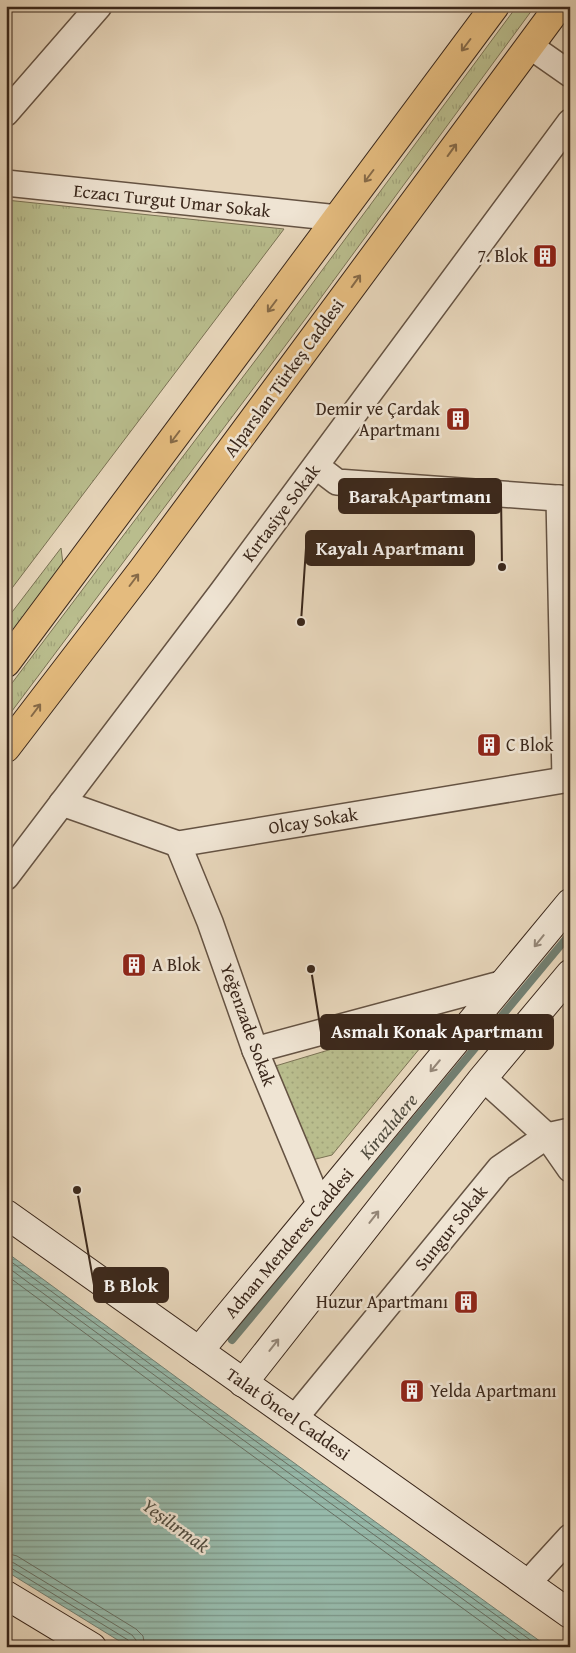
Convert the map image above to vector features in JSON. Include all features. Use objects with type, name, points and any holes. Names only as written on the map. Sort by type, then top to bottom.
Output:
[{"type":"highway","name":"Alparslan Türkeş Caddesi","points":[[6,748],[149,561],[559,6]]},
{"type":"highway","points":[[6,663],[493,7]]},
{"type":"street","points":[[6,113],[98,6]]},
{"type":"street","points":[[530,46],[570,74]]},
{"type":"street","name":"Kırtasiye Sokak","points":[[6,877],[316,466],[570,122]]},
{"type":"street","name":"Eczacı Turgut Umar Sokak","points":[[6,183],[338,218]]},
{"type":"street","points":[[316,466],[337,482],[564,499],[567,779]]},
{"type":"street","name":"Olcay Sokak","points":[[62,803],[178,844],[567,779]]},
{"type":"street","name":"Yeğenzade Sokak","points":[[178,844],[210,922],[255,1050],[320,1206]]},
{"type":"street","name":"Adnan Menderes Caddesi","points":[[199,1351],[570,903]]},
{"type":"street","points":[[243,1383],[483,1078],[570,974]]},
{"type":"street","points":[[255,1050],[504,983]]},
{"type":"street","points":[[483,1078],[558,1134],[570,1169]]},
{"type":"street","name":"Sungur Sokak","points":[[294,1419],[500,1168],[558,1134]]},
{"type":"street","name":"Talat Öncel Caddesi","points":[[6,1214],[570,1614]]},
{"type":"street","points":[[527,1584],[570,1537]]},
{"type":"street","points":[[6,1596],[92,1647]]},
{"type":"green space","points":[[517,6],[535,6],[306,318],[6,719],[6,691],[264,349]]},
{"type":"green space","points":[[6,200],[284,229],[6,596]]},
{"type":"green space","points":[[61,548],[63,564],[6,642],[6,620]]},
{"type":"green space","points":[[432,1019],[439,1025],[332,1155],[308,1161],[272,1067]]},
{"type":"water","name":"Yeşilırmak","points":[[6,1252],[548,1647],[129,1647],[6,1571]]},
{"type":"waterway","name":"Kirazlıdere","points":[[232,1340],[570,934]]},
{"type":"place","name":"7. Blok","points":[[545,256]]},
{"type":"place","name":"Demir ve Çardak Apartmanı","points":[[458,419]]},
{"type":"place","name":"BarakApartmanı","points":[[502,567]]},
{"type":"place","name":"Kayalı Apartmanı","points":[[301,622]]},
{"type":"place","name":"C Blok","points":[[489,745]]},
{"type":"place","name":"A Blok","points":[[134,965]]},
{"type":"place","name":"Asmalı Konak Apartmanı","points":[[311,969]]},
{"type":"place","name":"B Blok","points":[[77,1190]]},
{"type":"place","name":"Huzur Apartmanı","points":[[466,1302]]},
{"type":"place","name":"Yelda Apartmanı","points":[[412,1391]]}]
